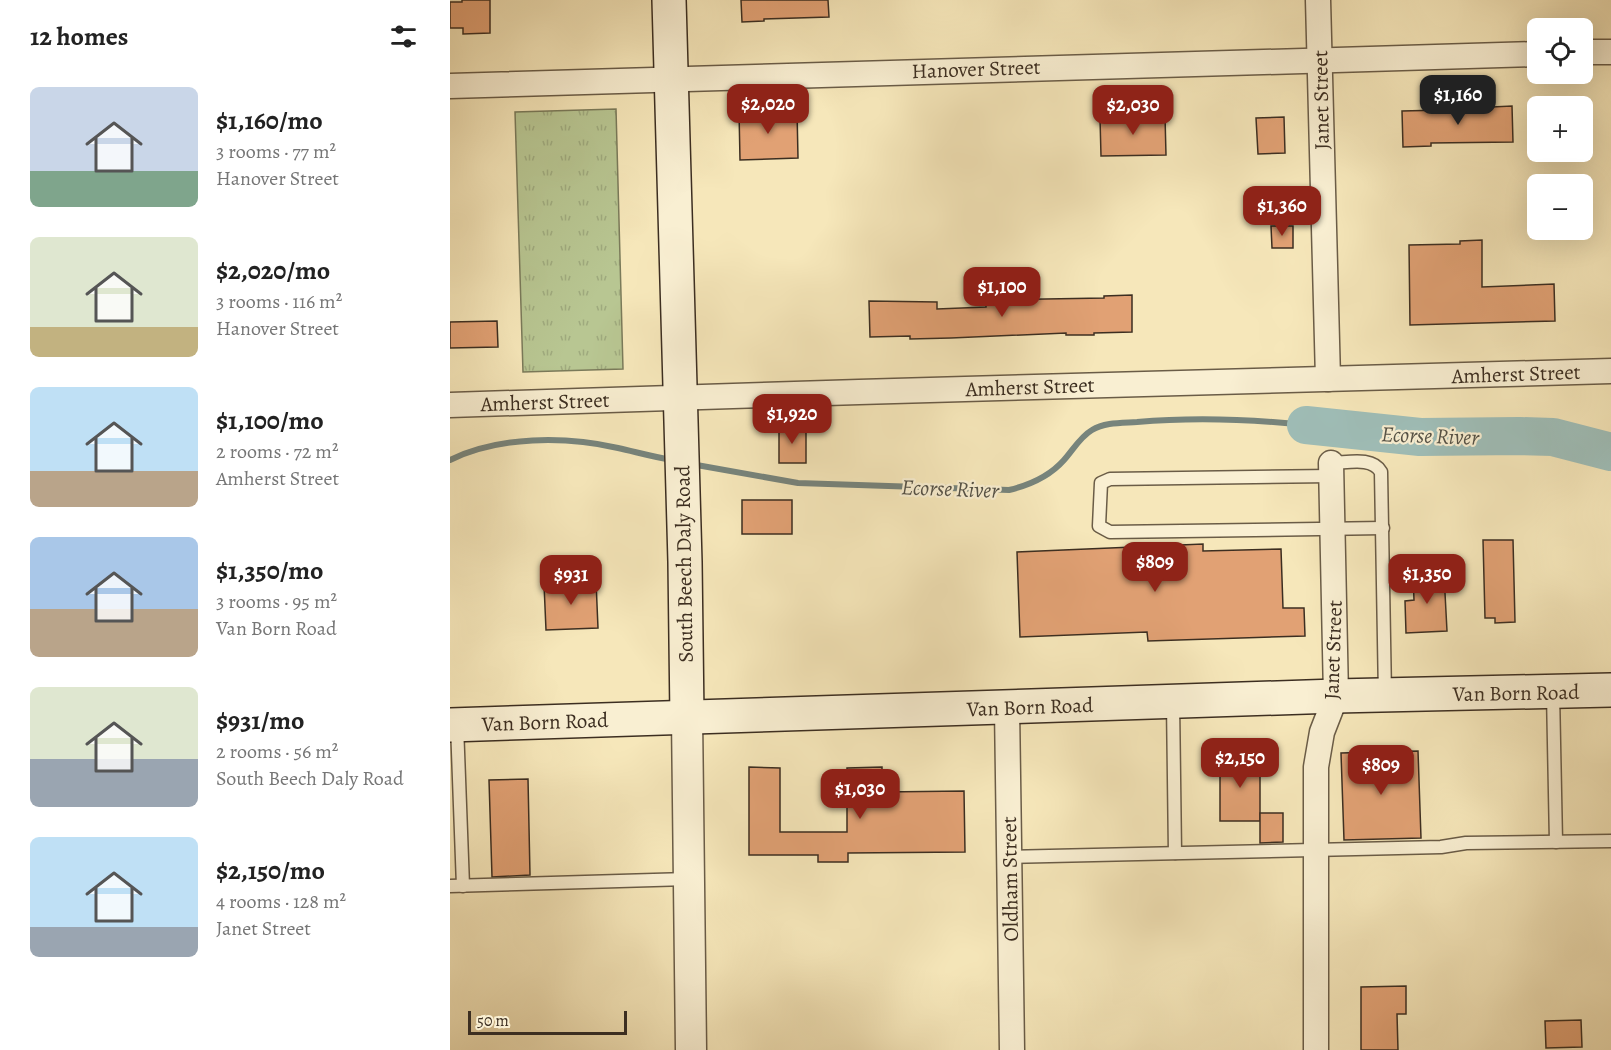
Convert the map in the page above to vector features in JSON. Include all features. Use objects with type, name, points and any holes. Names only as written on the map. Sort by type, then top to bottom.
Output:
[{"type":"main road","name":"South Beech Daly Road","points":[[669,0],[682,440],[687,717]]},
{"type":"main road","name":"Van Born Road","points":[[453,725],[1336,696],[1611,690]]},
{"type":"street","name":"Janet Street","points":[[1318,0],[1328,379]]},
{"type":"street","points":[[1593,52],[1611,52]]},
{"type":"street","name":"Hanover Street","points":[[450,86],[1527,54]]},
{"type":"street","name":"Amherst Street","points":[[450,405],[1611,371]]},
{"type":"street","name":"Janet Street","points":[[1316,1050],[1316,767],[1323,732],[1336,696],[1332,469]]},
{"type":"street","name":"Oldham Street","points":[[1008,708],[1012,1050]]},
{"type":"street","name":"South Beech Daly Road","points":[[687,717],[691,1050]]},
{"type":"lane","points":[[1383,528],[1110,532],[1099,526],[1101,483],[1110,479],[1332,469],[1371,462],[1377,465],[1381,472],[1383,528],[1385,695]]},
{"type":"lane","points":[[1553,692],[1556,842]]},
{"type":"lane","points":[[1173,702],[1175,853]]},
{"type":"lane","points":[[453,725],[456,886],[689,879]]},
{"type":"lane","points":[[1010,857],[1441,847],[1466,843],[1611,841]]},
{"type":"green space","points":[[616,109],[623,369],[523,372],[515,112]]},
{"type":"building","points":[[462,0],[490,0],[490,33],[463,34],[463,28],[450,28],[450,2],[462,2]]},
{"type":"building","points":[[741,0],[828,0],[829,17],[742,22]]},
{"type":"building","points":[[1471,106],[1471,108],[1512,106],[1513,142],[1431,143],[1431,146],[1403,147],[1402,111],[1443,110],[1443,107]]},
{"type":"building","points":[[797,110],[798,158],[740,160],[739,111]]},
{"type":"building","points":[[1165,116],[1166,155],[1101,156],[1100,118]]},
{"type":"building","points":[[1284,117],[1285,153],[1258,154],[1256,118]]},
{"type":"building","points":[[1271,226],[1293,226],[1293,248],[1272,248]]},
{"type":"building","points":[[1482,240],[1482,287],[1554,284],[1555,321],[1410,325],[1409,245],[1460,244],[1460,241]]},
{"type":"building","points":[[1132,295],[1132,332],[1094,333],[1094,335],[1066,335],[1066,333],[910,339],[910,336],[870,337],[869,301],[937,302],[937,309],[986,307],[986,300],[1104,298],[1104,296]]},
{"type":"building","points":[[497,321],[498,347],[450,348],[450,322]]},
{"type":"building","points":[[779,427],[806,427],[806,463],[779,463]]},
{"type":"building","points":[[742,500],[792,500],[792,534],[742,534]]},
{"type":"building","points":[[1483,540],[1513,540],[1515,622],[1495,623],[1495,618],[1485,618]]},
{"type":"building","points":[[1203,544],[1203,551],[1281,549],[1283,608],[1304,608],[1305,636],[1148,641],[1147,632],[1020,637],[1017,552]]},
{"type":"building","points":[[1444,574],[1447,631],[1406,633],[1405,601],[1414,600],[1413,575]]},
{"type":"building","points":[[596,581],[598,628],[546,630],[544,584]]},
{"type":"building","points":[[1418,751],[1421,838],[1344,840],[1341,753]]},
{"type":"building","points":[[1220,756],[1260,756],[1260,821],[1220,821]]},
{"type":"building","points":[[749,767],[780,768],[780,832],[847,832],[847,768],[882,767],[882,792],[964,791],[965,852],[848,853],[848,862],[818,862],[818,855],[749,855]]},
{"type":"building","points":[[528,779],[530,875],[492,877],[489,780]]},
{"type":"building","points":[[1260,813],[1283,813],[1283,842],[1260,843]]},
{"type":"building","points":[[1406,986],[1406,1014],[1397,1014],[1398,1050],[1361,1050],[1361,987]]},
{"type":"building","points":[[1581,1020],[1582,1047],[1546,1048],[1545,1021]]},
{"type":"waterway","name":"Ecorse River","points":[[691,464],[798,483],[1009,490],[1046,476],[1088,433],[1108,424],[1200,419],[1306,425]]},
{"type":"waterway","name":"Ecorse River","points":[[1306,425],[1420,437],[1553,437],[1611,452]]},
{"type":"waterway","name":"Ecorse River","points":[[450,460],[489,446],[532,440],[598,444],[672,460]]}]
